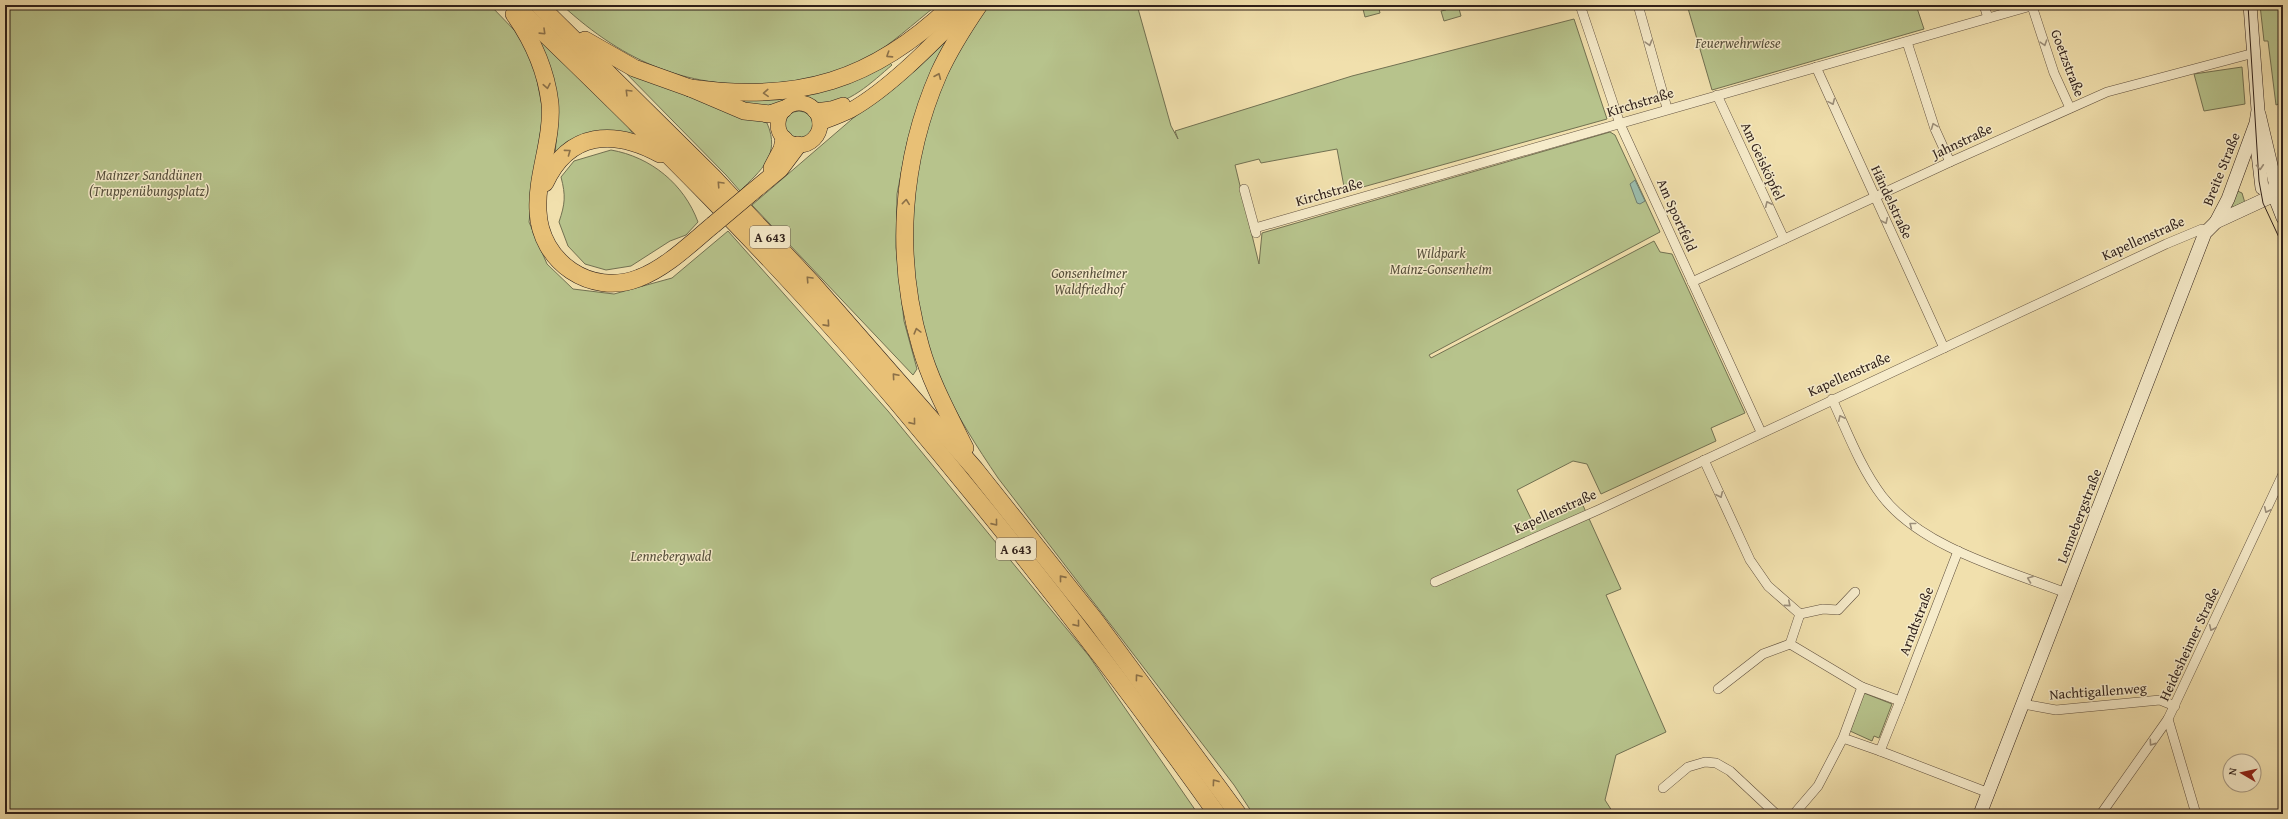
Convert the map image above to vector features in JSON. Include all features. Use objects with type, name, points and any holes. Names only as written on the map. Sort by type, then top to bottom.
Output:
[{"type":"highway","points":[[508,5],[523,27],[537,54],[548,88],[550,105],[549,132],[539,185],[538,210],[542,236],[560,263],[588,280],[608,283],[630,281],[647,275],[673,257],[780,169],[791,142]]},
{"type":"highway","name":"A 643","points":[[515,5],[677,164],[802,295],[895,400],[1079,626],[1217,814]]},
{"type":"highway","name":"A 643","points":[[539,5],[713,177],[803,272],[975,469],[1095,620],[1238,814]]},
{"type":"highway","points":[[690,88],[721,92],[763,94],[786,92],[831,81],[882,59],[911,41],[952,5]]},
{"type":"highway","points":[[975,469],[933,382],[921,349],[910,300],[904,244],[909,173],[916,139],[926,105],[939,72],[956,40],[979,5]]},
{"type":"highway","points":[[552,17],[618,60],[662,79],[690,88],[753,114],[770,114],[784,110]]},
{"type":"highway","points":[[538,210],[544,186],[555,165],[569,151],[588,142],[609,139],[633,141],[677,164]]},
{"type":"main road","points":[[818,117],[841,106],[873,86],[921,44],[960,5]]},
{"type":"main road","points":[[818,117],[850,110],[865,101],[938,38],[971,5]]},
{"type":"main road","points":[[2250,5],[2260,131],[2278,193],[2283,218]]},
{"type":"main road","points":[[803,104],[818,117],[816,136],[811,141],[791,142],[780,133],[778,121],[784,110],[790,105],[803,104]]},
{"type":"main road","name":"Breite Straße","points":[[2211,226],[2228,199],[2260,131]]},
{"type":"main road","name":"Kapellenstraße","points":[[2211,226],[2278,193]]},
{"type":"main road","name":"Lennebergstraße","points":[[1980,814],[2211,226]]},
{"type":"street","name":"Am Sportfeld","points":[[1580,5],[1620,124],[1761,432]]},
{"type":"street","points":[[1638,5],[1667,108]]},
{"type":"street","points":[[1984,5],[1988,18]]},
{"type":"street","name":"Kirchstraße","points":[[1244,189],[1256,230],[1620,124],[1667,108],[1907,42],[2033,5]]},
{"type":"street","name":"Goetzstraße","points":[[2033,5],[2054,72],[2070,108]]},
{"type":"street","points":[[1907,42],[1935,129],[1950,162]]},
{"type":"street","name":"Jahnstraße","points":[[1692,282],[1950,162],[2107,92],[2254,54]]},
{"type":"street","name":"Händelstraße","points":[[1816,67],[1874,198],[1944,348]]},
{"type":"street","name":"Am Geisköpfel","points":[[1717,95],[1784,239]]},
{"type":"street","name":"Kapellenstraße","points":[[1436,582],[1704,460],[1761,432],[2166,244],[2211,226]]},
{"type":"street","points":[[1832,399],[1862,465],[1882,497],[1912,526],[1958,551],[2066,593]]},
{"type":"street","points":[[1704,460],[1750,560],[1768,586],[1800,614]]},
{"type":"street","name":"Heidesheimer Straße","points":[[2101,814],[2168,719],[2175,706],[2283,474]]},
{"type":"street","name":"Arndtstraße","points":[[1880,751],[1958,551]]},
{"type":"street","points":[[1800,614],[1823,609],[1838,610],[1856,592]]},
{"type":"street","points":[[1790,644],[1800,614]]},
{"type":"street","points":[[1790,644],[1862,687],[1900,701]]},
{"type":"street","points":[[1718,689],[1763,654],[1790,644]]},
{"type":"street","points":[[1794,814],[1818,786],[1843,738],[1862,687]]},
{"type":"street","name":"Nachtigallenweg","points":[[2023,704],[2056,710],[2160,700],[2175,706]]},
{"type":"street","points":[[2168,719],[2196,814]]},
{"type":"street","points":[[1843,738],[1989,793]]},
{"type":"street","points":[[1663,788],[1688,768],[1705,762],[1716,763],[1730,771],[1776,814]]},
{"type":"green space","name":"Lennebergwald","points":[[5,5],[490,5],[518,34],[534,64],[543,112],[529,222],[547,264],[573,289],[614,294],[672,278],[728,231],[888,411],[1089,656],[1198,814],[5,814]]},
{"type":"green space","points":[[562,5],[937,5],[883,48],[864,60],[845,69],[802,82],[746,84],[716,82],[688,77],[661,69],[610,43]]},
{"type":"green space","points":[[987,5],[1137,5],[1171,126],[1178,139],[1175,131],[1352,76],[1574,19],[1607,119],[1345,192],[1337,149],[1261,163],[1259,159],[1235,165],[1259,264],[1262,233],[1610,132],[1615,135],[1660,232],[1429,355],[1431,358],[1654,241],[1660,252],[1672,254],[1745,413],[1711,428],[1716,441],[1601,494],[1587,464],[1573,461],[1517,490],[1534,525],[1581,501],[1621,589],[1606,595],[1666,732],[1616,755],[1605,800],[1614,814],[1253,814],[1234,785],[998,478],[954,407],[941,382],[927,347],[918,311],[913,274],[912,236],[914,198],[919,161],[928,124],[944,78]]},
{"type":"green space","points":[[1362,5],[1378,5],[1380,13],[1365,17]]},
{"type":"green space","points":[[1445,5],[1458,5],[1461,16],[1444,21],[1441,11],[1446,10]]},
{"type":"green space","name":"Feuerwehrwiese","points":[[1687,5],[1916,5],[1924,29],[1712,90]]},
{"type":"green space","points":[[2260,5],[2283,5],[2283,102],[2276,105],[2268,41],[2264,41]]},
{"type":"green space","points":[[951,34],[917,111],[907,143],[897,194],[896,248],[904,321],[917,369],[913,375],[752,205]]},
{"type":"green space","points":[[538,39],[626,124],[634,135],[555,156],[558,115]]},
{"type":"green space","points":[[889,62],[892,65],[876,79],[859,92],[840,102],[818,105],[802,98],[793,98],[768,110],[734,99]]},
{"type":"green space","points":[[620,67],[767,123],[771,134],[772,144],[767,161],[740,191]]},
{"type":"green space","points":[[2242,67],[2245,104],[2204,111],[2194,74]]},
{"type":"green space","points":[[799,111],[809,115],[813,125],[809,135],[799,139],[789,135],[785,125],[789,115]]},
{"type":"green space","points":[[611,150],[640,159],[664,174],[675,184],[684,196],[692,208],[698,222],[686,235],[670,241],[631,266],[606,270],[585,264],[568,246],[559,222],[563,210],[564,200],[564,190],[561,177],[574,161]]},
{"type":"green space","points":[[2235,190],[2242,193],[2245,203],[2230,208]]},
{"type":"green space","points":[[1864,693],[1892,704],[1879,738],[1874,736],[1872,741],[1850,731]]},
{"type":"shaded area","points":[[1635,180],[1645,201],[1640,204],[1637,203],[1630,184]]},
{"type":"tram line","points":[[2248,5],[2259,181],[2263,203],[2283,246]]},
{"type":"park label","name":"Mainzer Sanddünen (Truppenübungsplatz)","points":[[149,184]]},
{"type":"park label","name":"Wildpark Mainz-Gonsenheim","points":[[1441,262]]},
{"type":"park label","name":"Gonsenheimer Waldfriedhof","points":[[1089,282]]}]
